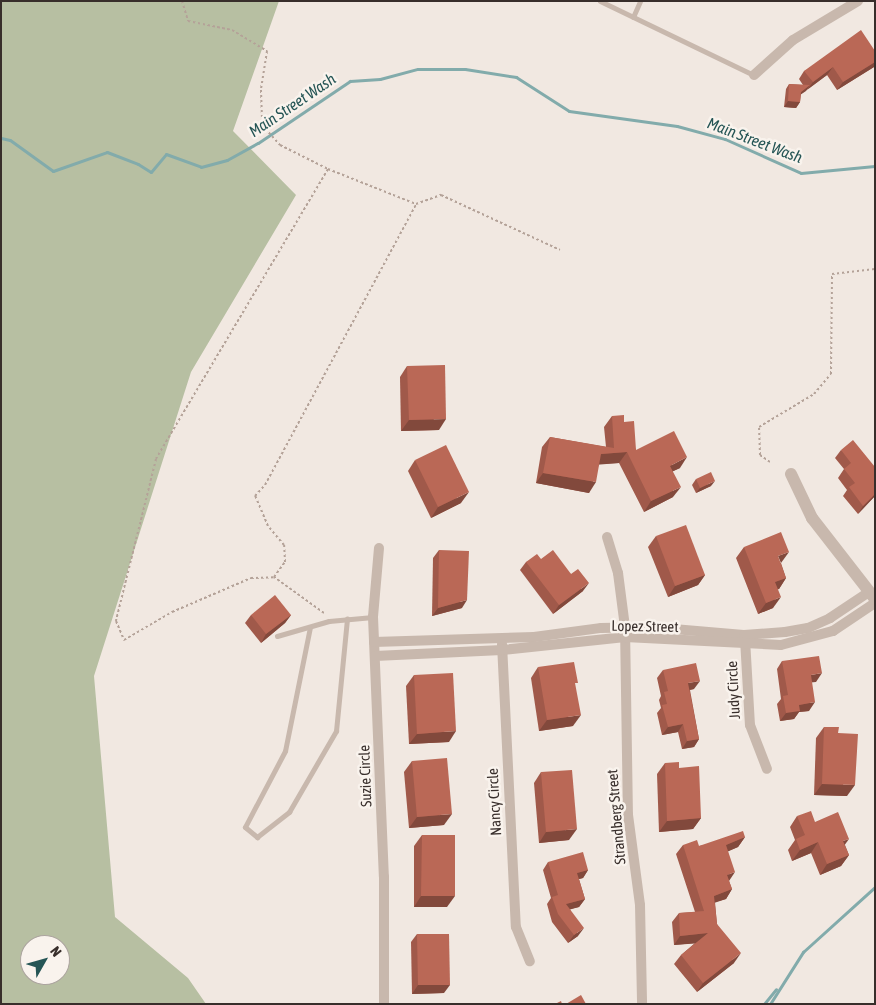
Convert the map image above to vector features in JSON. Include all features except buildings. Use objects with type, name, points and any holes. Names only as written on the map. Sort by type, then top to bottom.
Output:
[{"type":"street","points":[[754,74],[793,40],[858,1]]},
{"type":"street","points":[[791,474],[812,518],[873,598]]},
{"type":"street","name":"Strandberg Street","points":[[607,537],[618,573],[625,632],[628,815],[640,905],[642,1004]]},
{"type":"street","name":"Suzie Circle","points":[[379,548],[373,617],[385,887],[384,1004]]},
{"type":"street","name":"Lopez Street","points":[[374,642],[625,632],[745,640],[808,628],[873,598]]},
{"type":"street","name":"Lopez Street","points":[[375,656],[502,650],[625,632]]},
{"type":"street","name":"Nancy Circle","points":[[502,638],[516,927],[530,961]]},
{"type":"street","name":"Judy Circle","points":[[745,640],[750,725],[767,769]]},
{"type":"lane","points":[[600,1],[754,74]]},
{"type":"lane","points":[[633,17],[640,1]]},
{"type":"lane","points":[[277,636],[336,620],[373,617]]},
{"type":"lane","points":[[310,627],[285,751],[245,827],[257,837],[289,812],[336,731],[347,618]]},
{"type":"path","points":[[182,1],[188,21],[232,30],[267,51],[261,90],[262,125],[280,145],[328,169],[416,204],[441,195],[560,250]]},
{"type":"path","points":[[328,169],[156,459],[116,621],[124,640],[172,612],[251,578],[274,578],[336,620]]},
{"type":"path","points":[[274,578],[285,562],[284,545],[268,526],[255,496],[266,484],[416,204]]},
{"type":"path","points":[[770,462],[760,455],[759,427],[814,394],[831,374],[832,274],[875,269]]},
{"type":"green space","points":[[1,1],[279,1],[233,131],[296,195],[191,372],[94,676],[115,917],[188,978],[206,1004],[1,1004]]},
{"type":"waterway","name":"Main Street Wash","points":[[1,138],[10,140],[53,171],[107,152],[138,164],[151,172],[166,154],[201,167],[227,160],[258,143],[350,81],[380,79],[418,69],[465,69],[516,77],[569,111],[677,126],[725,139],[801,173],[875,166]]},
{"type":"waterway","points":[[770,1004],[803,952],[875,887]]},
{"type":"waterway","points":[[764,1004],[776,989]]}]
